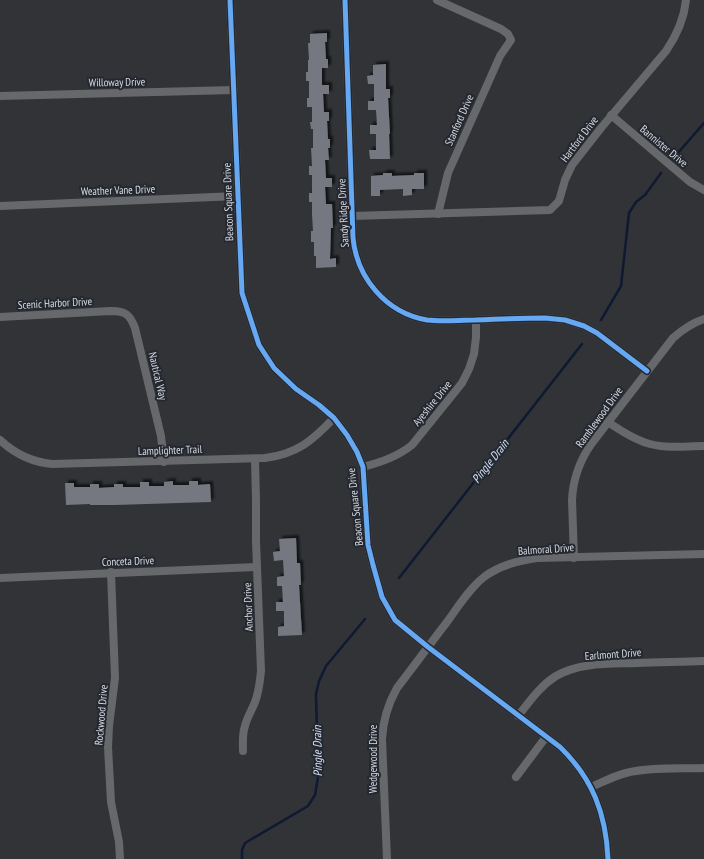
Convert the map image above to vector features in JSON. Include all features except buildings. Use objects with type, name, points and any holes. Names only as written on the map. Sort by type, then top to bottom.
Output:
[{"type":"street","name":"Beacon Square Drive","points":[[230,0],[242,293],[259,345],[274,368],[296,390],[320,405],[334,418],[353,444],[363,467],[368,545],[382,597],[395,620],[428,647],[560,747],[578,766],[591,787],[602,814],[608,859]]},
{"type":"street","name":"Sandy Ridge Drive","points":[[345,0],[353,244],[364,276],[370,285],[383,299],[398,309],[426,320],[446,321],[555,318],[575,322],[597,333],[647,371]]},
{"type":"street","name":"Stanford Drive","points":[[437,0],[501,29],[508,34],[511,40],[500,56],[448,173],[438,214]]},
{"type":"street","name":"Hartford Drive","points":[[352,216],[550,210],[559,201],[565,180],[572,164],[674,40],[682,22],[686,0]]},
{"type":"street","name":"Willoway Drive","points":[[0,96],[234,90]]},
{"type":"street","name":"Bannister Drive","points":[[611,115],[690,182],[704,190]]},
{"type":"street","name":"Weather Vane Drive","points":[[0,206],[237,196]]},
{"type":"street","name":"Scenic Harbor Drive","points":[[0,317],[110,311]]},
{"type":"street","name":"Nautical Way","points":[[110,311],[118,311],[130,317],[135,328],[161,436],[164,462]]},
{"type":"street","name":"Ramblewood Drive","points":[[574,558],[572,500],[574,482],[582,458],[673,338],[690,326],[704,319]]},
{"type":"street","name":"Ayeshire Drive","points":[[363,467],[388,460],[412,445],[462,383],[474,354],[476,320]]},
{"type":"street","name":"Lamplighter Trail","points":[[0,440],[14,452],[30,459],[52,464],[255,459],[283,455],[301,447],[317,436],[334,418]]},
{"type":"street","points":[[608,422],[633,438],[650,444],[669,447],[704,446]]},
{"type":"street","name":"Anchor Drive","points":[[243,751],[244,727],[256,700],[260,682],[261,659],[256,536],[255,459]]},
{"type":"street","name":"Balmoral Drive","points":[[428,647],[477,583],[490,573],[517,561],[537,558],[704,554]]},
{"type":"street","name":"Conceta Drive","points":[[0,578],[111,572],[257,567]]},
{"type":"street","name":"Rockwood Drive","points":[[111,572],[115,678],[108,747],[111,802],[119,842],[120,859]]},
{"type":"street","name":"Wedgewood Drive","points":[[387,859],[382,739],[384,721],[386,712],[397,688],[428,647]]},
{"type":"street","name":"Earlmont Drive","points":[[518,716],[536,693],[546,684],[557,676],[575,668],[594,664],[704,661]]},
{"type":"street","points":[[516,777],[546,737]]},
{"type":"street","points":[[591,787],[614,776],[634,771],[704,768]]},
{"type":"waterway","name":"Pingle Drain","points":[[677,154],[704,123]]},
{"type":"waterway","name":"Pingle Drain","points":[[601,320],[621,286],[629,213],[636,202],[645,195],[661,173]]},
{"type":"waterway","name":"Pingle Drain","points":[[399,578],[582,344]]},
{"type":"waterway","name":"Pingle Drain","points":[[242,859],[242,850],[245,843],[308,806],[315,795],[318,777],[316,694],[319,681],[326,666],[365,619]]},
{"type":"cycle path","points":[[230,0],[242,293],[259,345],[274,368],[296,389],[319,405],[334,418],[347,435],[357,452],[363,467],[368,545],[382,597],[395,620],[428,647],[560,747],[571,759],[581,772],[596,798],[604,827],[608,859]]},
{"type":"cycle path","points":[[345,0],[353,238],[360,267],[367,280],[387,302],[412,316],[427,320],[445,321],[545,318],[565,320],[584,326],[597,333],[647,371]]}]
